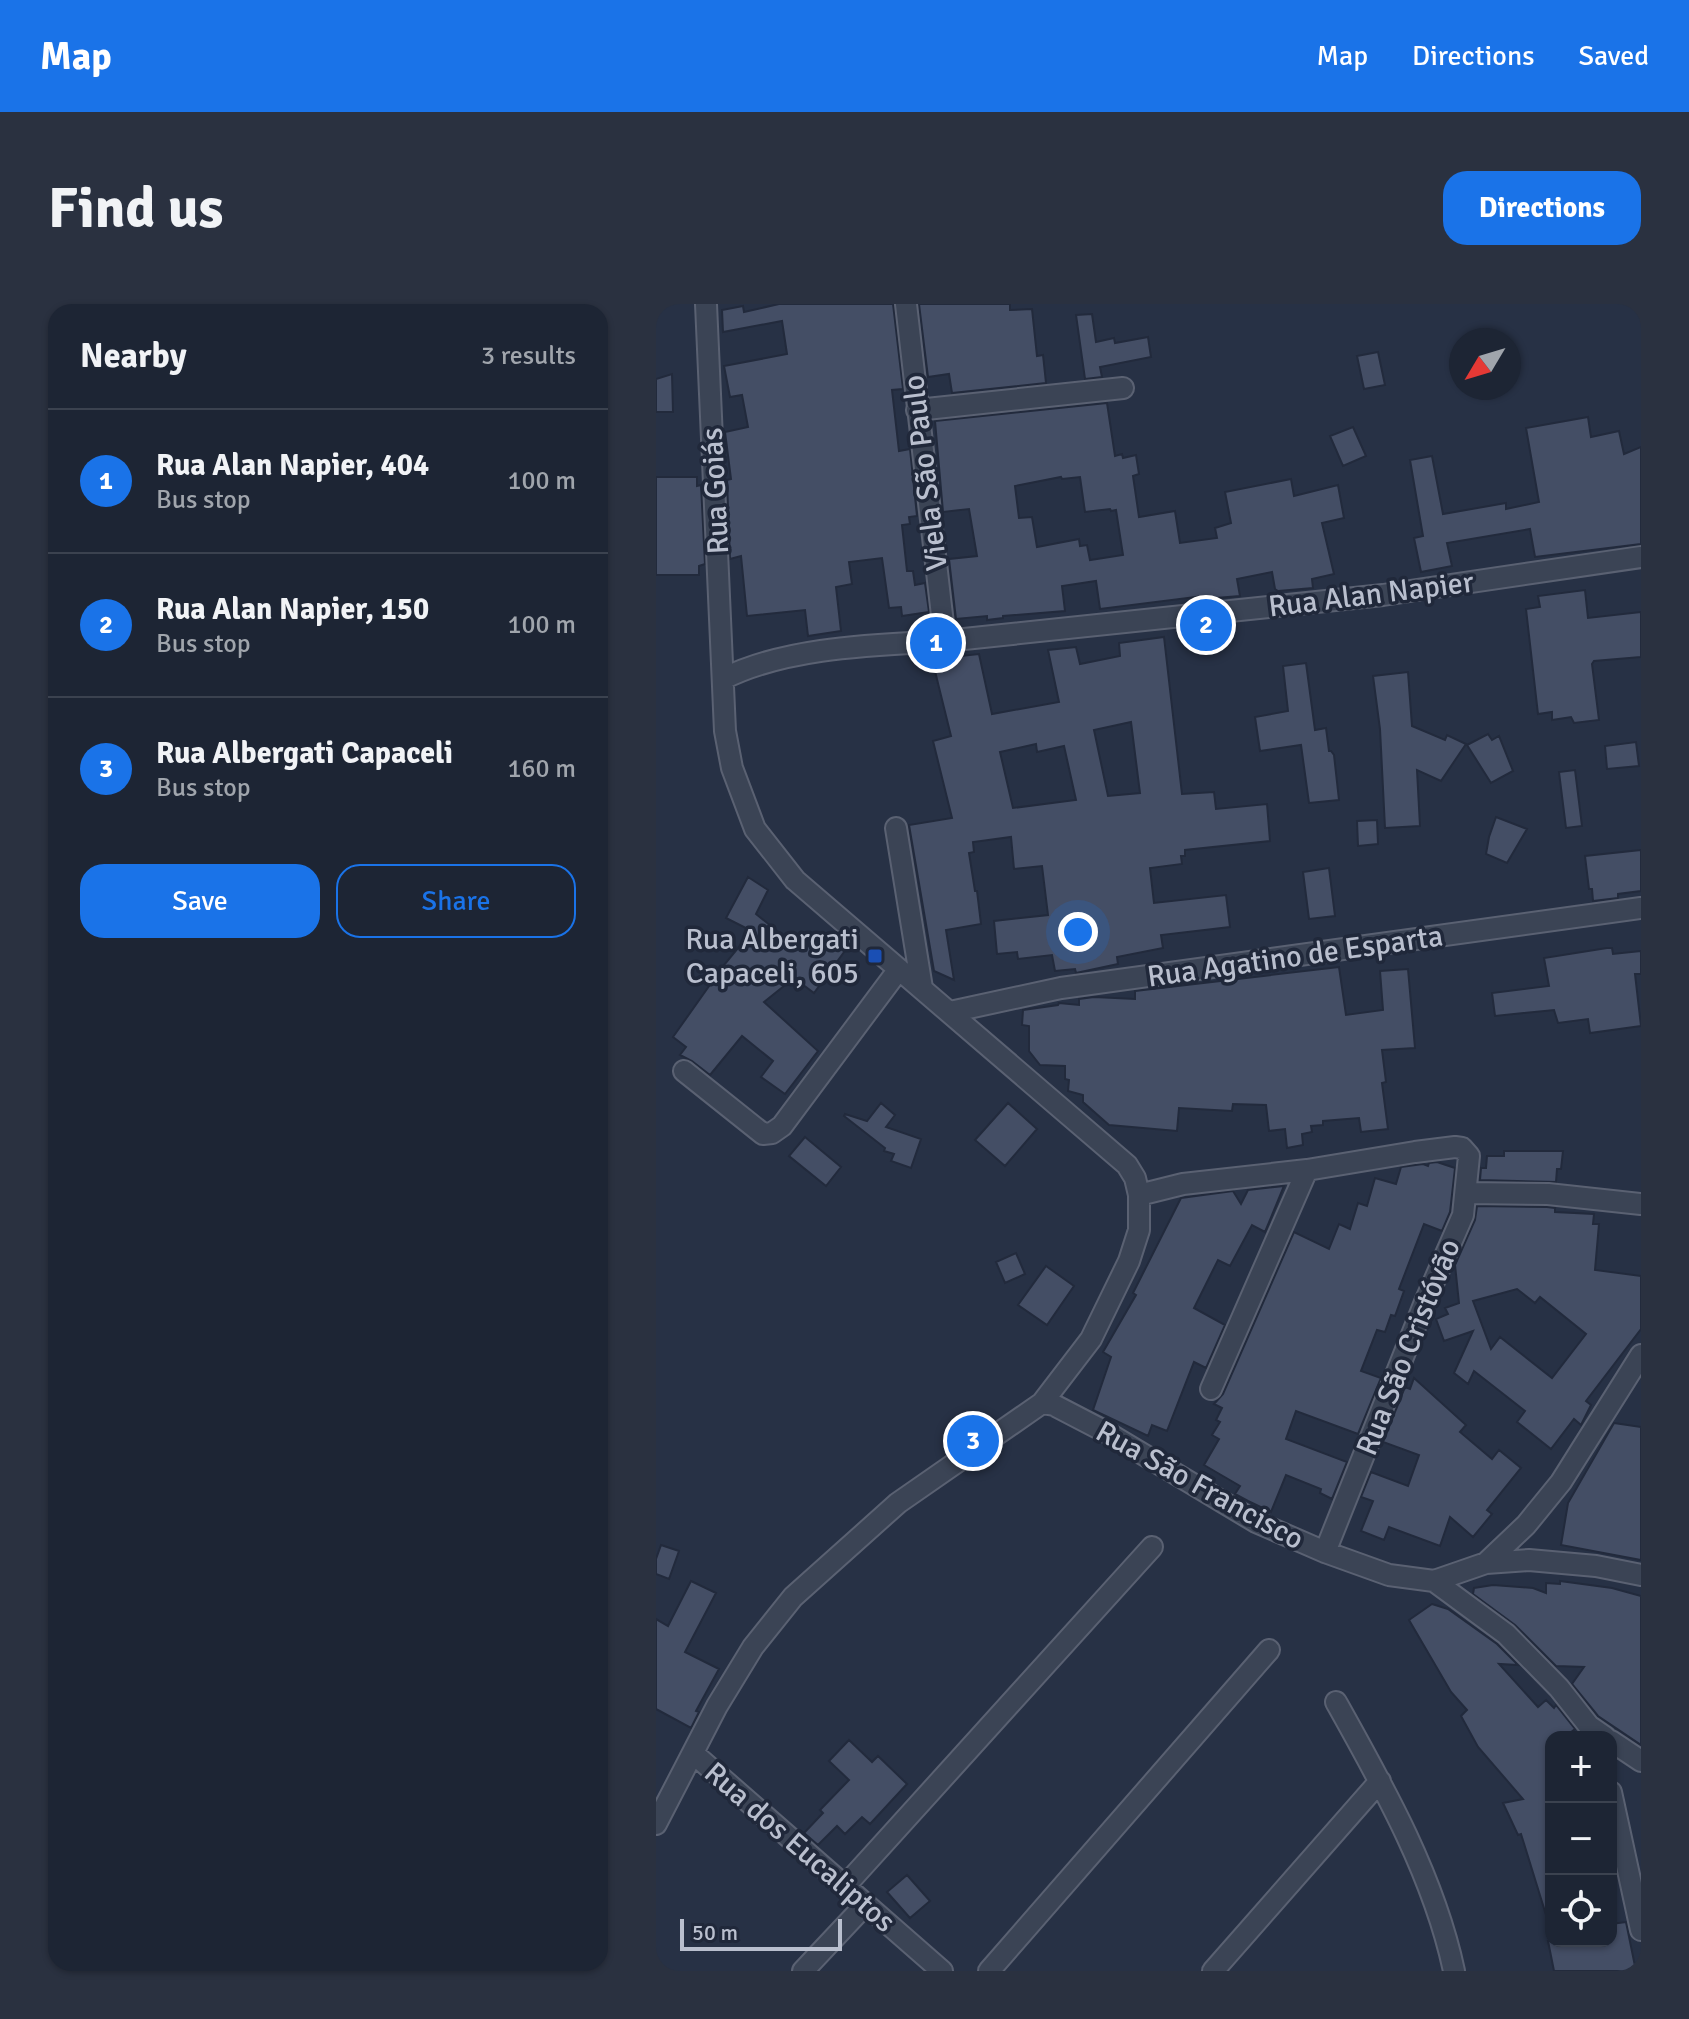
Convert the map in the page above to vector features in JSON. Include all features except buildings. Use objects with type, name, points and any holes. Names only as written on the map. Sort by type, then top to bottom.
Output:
[{"type":"street","name":"Rua Goiás","points":[[706,304],[725,731],[732,768],[755,829],[795,880],[1127,1165],[1135,1178],[1139,1195]]},
{"type":"street","name":"Viela São Paulo","points":[[906,304],[945,641]]},
{"type":"street","points":[[917,410],[1123,388]]},
{"type":"street","name":"Rua Alan Napier","points":[[723,679],[769,660],[883,645],[1383,595],[1641,557]]},
{"type":"street","points":[[896,828],[922,988]]},
{"type":"street","name":"Rua Agatino de Esparta","points":[[950,1012],[1061,988],[1641,908]]},
{"type":"street","points":[[684,1071],[763,1134],[772,1133],[782,1126],[899,969]]},
{"type":"street","name":"Rua São Cristóvão","points":[[1307,1170],[1455,1147],[1462,1148],[1469,1156],[1463,1215],[1325,1552]]},
{"type":"street","points":[[656,1824],[717,1706],[753,1647],[793,1597],[898,1503],[1042,1403],[1091,1339],[1129,1261],[1139,1230],[1139,1195],[1183,1184],[1307,1170]]},
{"type":"street","points":[[1211,1389],[1307,1170]]},
{"type":"street","points":[[1467,1193],[1548,1194],[1641,1204]]},
{"type":"street","points":[[1486,1563],[1526,1525],[1561,1482],[1634,1380],[1641,1355]]},
{"type":"street","name":"Rua São Francisco","points":[[1042,1403],[1054,1405],[1106,1432],[1256,1522],[1389,1575],[1434,1581],[1486,1563],[1529,1560],[1596,1566],[1641,1575]]},
{"type":"street","points":[[845,1886],[1152,1547]]},
{"type":"street","points":[[1434,1581],[1506,1634],[1559,1688],[1594,1731]]},
{"type":"street","points":[[989,1971],[1269,1650]]},
{"type":"street","points":[[1336,1702],[1392,1803],[1443,1926],[1447,1966]]},
{"type":"street","points":[[1617,1745],[1641,1761]]},
{"type":"street","name":"Rua dos Eucaliptos","points":[[694,1754],[942,1971]]},
{"type":"street","points":[[1213,1971],[1380,1781]]},
{"type":"street","points":[[1613,1803],[1641,1930]]},
{"type":"street","points":[[803,1971],[865,1905]]},
{"type":"place","name":"Rua Alan Napier, 150","points":[[1206,625]]},
{"type":"place","name":"Rua Alan Napier, 404","points":[[936,643]]},
{"type":"place","name":"Rua Albergati Capaceli, 605","points":[[875,956]]},
{"type":"place","name":"Rua Albergati Capaceli","points":[[973,1441]]}]
